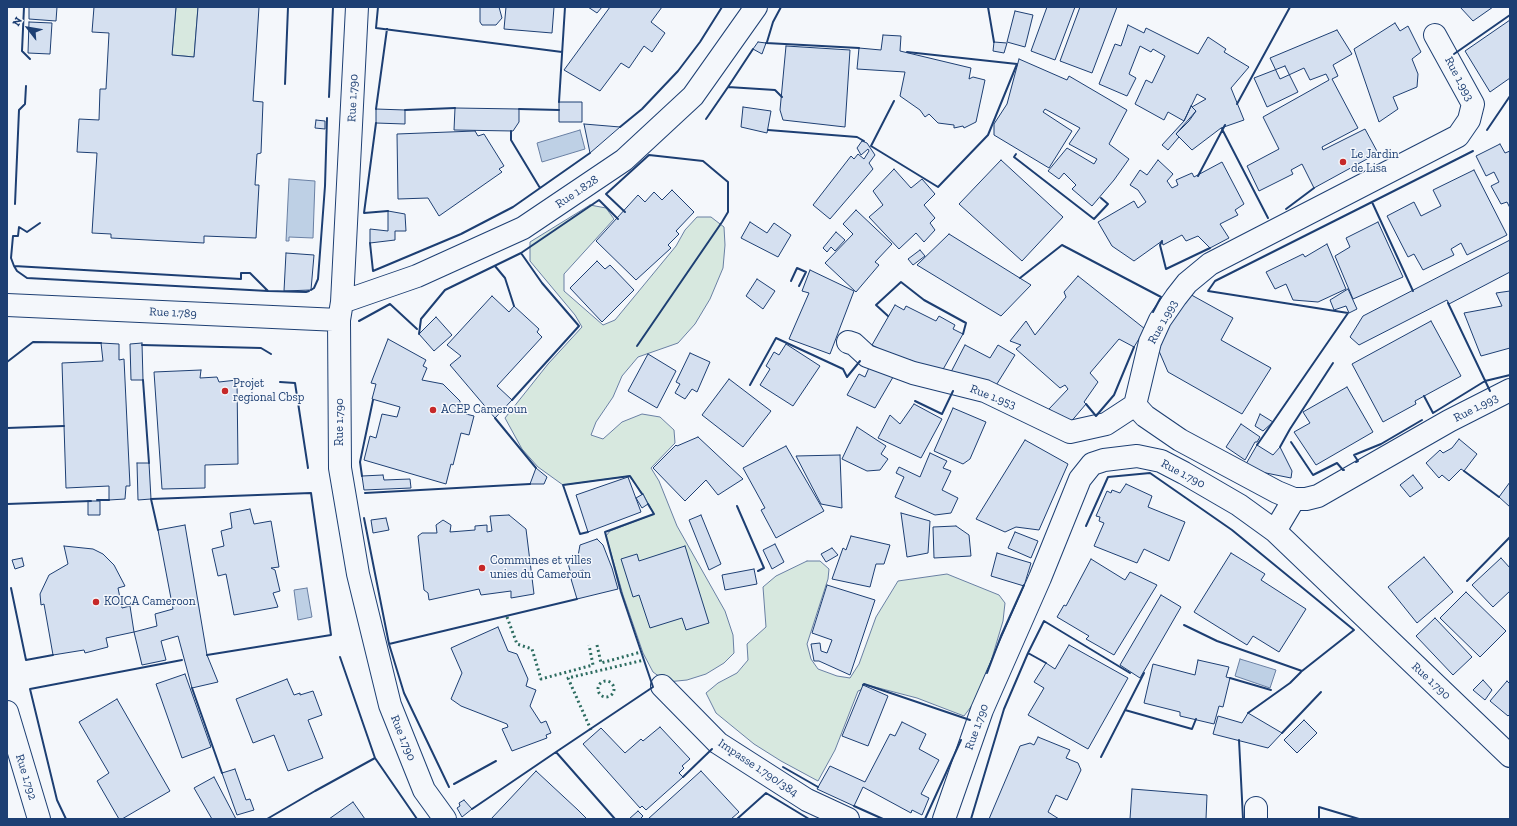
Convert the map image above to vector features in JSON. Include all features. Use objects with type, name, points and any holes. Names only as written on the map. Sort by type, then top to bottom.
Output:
[{"type":"street","name":"Rue 1.790","points":[[357,7],[341,311],[340,468],[358,574],[390,706],[424,790],[445,819]]},
{"type":"street","name":"Rue 1.828","points":[[341,311],[523,228],[624,160],[693,96],[756,7]]},
{"type":"street","name":"Rue 1.993","points":[[1435,35],[1473,104],[1470,120],[1458,136],[1210,264],[1176,297],[1160,320],[1150,342],[1135,405],[1145,416],[1180,440],[1277,492],[1294,499],[1306,499],[1318,496],[1449,421],[1510,390]]},
{"type":"street","name":"Rue 1.789","points":[[7,305],[341,311]]},
{"type":"street","name":"Rue 1.953","points":[[848,342],[854,344],[867,356],[913,373],[985,391],[1070,432],[1106,424],[1135,405]]},
{"type":"street","name":"Rue 1.790","points":[[944,819],[982,710],[1040,578],[1080,479],[1092,464],[1104,460],[1137,456],[1161,461],[1239,505],[1275,531],[1510,756]]},
{"type":"street","points":[[1275,531],[1294,499]]},
{"type":"street","name":"Impasse 1.790/384","points":[[662,686],[718,743],[807,800],[848,819]]},
{"type":"street","name":"Rue 1.792","points":[[7,712],[39,819]]},
{"type":"shaded area","points":[[176,7],[198,7],[194,57],[172,55]]},
{"type":"shaded area","points":[[590,205],[606,208],[614,219],[564,274],[564,291],[603,325],[615,320],[676,246],[685,230],[697,217],[711,217],[724,227],[725,245],[723,268],[710,299],[695,324],[678,343],[638,357],[622,376],[613,397],[596,422],[591,435],[603,439],[622,422],[642,414],[660,417],[674,430],[675,443],[651,468],[659,481],[677,526],[725,611],[733,635],[734,653],[724,663],[706,674],[687,680],[667,682],[653,672],[643,653],[623,595],[606,536],[610,531],[654,514],[643,494],[629,476],[563,485],[538,467],[522,449],[505,418],[548,364],[582,327],[575,315],[530,261],[530,242]]},
{"type":"shaded area","points":[[807,561],[820,561],[829,569],[828,579],[807,644],[811,659],[818,669],[837,676],[850,678],[859,664],[876,617],[898,581],[947,574],[999,595],[1005,603],[1003,621],[989,668],[973,704],[964,716],[917,698],[871,686],[858,691],[835,750],[818,781],[781,761],[754,744],[716,713],[706,693],[718,683],[737,673],[748,660],[747,644],[766,627],[763,587],[776,576]]},
{"type":"water","points":[[580,130],[585,149],[542,162],[537,143]]},
{"type":"water","points":[[289,179],[315,181],[313,238],[289,237],[289,241],[286,241]]},
{"type":"water","points":[[307,588],[312,617],[298,620],[294,590]]},
{"type":"water","points":[[1240,659],[1276,670],[1270,688],[1235,676]]},
{"type":"building","points":[[29,7],[57,7],[56,21],[29,19]]},
{"type":"building","points":[[94,7],[176,7],[172,55],[194,57],[198,7],[259,7],[253,101],[263,102],[261,153],[257,154],[255,185],[259,185],[256,238],[204,236],[204,243],[111,238],[111,234],[92,233],[97,153],[77,152],[79,119],[99,120],[100,89],[106,89],[109,33],[92,32]]},
{"type":"building","points":[[480,7],[499,7],[502,18],[496,25],[482,25],[480,22]]},
{"type":"building","points":[[506,7],[554,7],[552,33],[504,29]]},
{"type":"building","points":[[588,7],[602,7],[597,13]]},
{"type":"building","points":[[610,7],[662,7],[651,22],[665,33],[652,52],[644,46],[629,68],[621,63],[600,91],[564,70]]},
{"type":"building","points":[[1047,7],[1075,7],[1055,60],[1031,51]]},
{"type":"building","points":[[1080,7],[1117,7],[1092,73],[1060,61]]},
{"type":"building","points":[[1460,7],[1493,7],[1473,21]]},
{"type":"building","points":[[1015,11],[1033,15],[1025,47],[1007,42]]},
{"type":"building","points":[[1510,20],[1510,78],[1490,92],[1465,51]]},
{"type":"building","points":[[29,22],[52,23],[50,54],[28,53]]},
{"type":"building","points":[[1395,23],[1400,31],[1408,26],[1421,52],[1412,59],[1418,74],[1417,87],[1393,97],[1398,109],[1379,122],[1354,49]]},
{"type":"building","points":[[1128,25],[1144,33],[1146,28],[1198,54],[1208,37],[1226,49],[1224,52],[1249,67],[1231,88],[1244,120],[1221,128],[1192,150],[1176,134],[1196,111],[1192,107],[1206,99],[1197,94],[1184,121],[1168,112],[1164,120],[1135,104],[1146,80],[1152,83],[1165,56],[1153,49],[1151,52],[1140,46],[1129,74],[1136,78],[1127,96],[1099,84],[1115,44],[1121,46]]},
{"type":"building","points":[[1337,30],[1352,54],[1333,65],[1338,76],[1332,79],[1358,128],[1322,147],[1323,150],[1365,129],[1378,153],[1314,188],[1302,164],[1291,170],[1293,174],[1259,191],[1247,166],[1279,149],[1263,117],[1329,80],[1326,74],[1310,80],[1304,68],[1280,79],[1270,58]]},
{"type":"building","points":[[883,35],[901,36],[900,51],[971,68],[969,79],[973,77],[985,80],[976,122],[964,128],[963,126],[954,128],[954,125],[938,123],[929,114],[925,117],[920,110],[900,96],[905,72],[857,69],[859,48],[881,50]]},
{"type":"building","points":[[758,42],[766,43],[762,54],[753,49]]},
{"type":"building","points":[[994,42],[1007,43],[1004,53],[993,51]]},
{"type":"building","points":[[786,46],[850,50],[845,127],[783,120],[780,110]]},
{"type":"building","points":[[1019,59],[1067,80],[1069,76],[1127,110],[1109,144],[1129,159],[1114,180],[1092,206],[1072,189],[1076,185],[1064,173],[1059,179],[1048,171],[1067,148],[1094,164],[1097,159],[1069,144],[1080,128],[1045,109],[1043,112],[1072,131],[1049,168],[994,135],[994,124],[1007,104]]},
{"type":"building","points":[[1285,66],[1298,92],[1267,107],[1254,78]]},
{"type":"building","points":[[559,102],[582,102],[582,122],[559,122]]},
{"type":"building","points":[[1191,106],[1196,111],[1189,121],[1176,134],[1179,137],[1168,150],[1162,145],[1184,121]]},
{"type":"building","points":[[743,107],[771,111],[767,133],[741,127]]},
{"type":"building","points":[[455,108],[519,109],[519,122],[513,131],[454,130]]},
{"type":"building","points":[[376,109],[405,110],[405,124],[376,123]]},
{"type":"building","points":[[316,120],[325,121],[325,129],[315,128]]},
{"type":"building","points":[[584,124],[620,127],[590,153]]},
{"type":"building","points":[[475,131],[478,136],[484,134],[504,166],[499,169],[502,172],[439,216],[428,198],[398,199],[397,134]]},
{"type":"building","points":[[862,141],[867,143],[875,155],[869,163],[873,169],[830,219],[813,205],[851,156],[854,159],[858,154],[864,159],[869,151],[868,149],[861,155],[857,148]]},
{"type":"building","points":[[1500,144],[1505,153],[1510,151],[1510,208],[1507,202],[1501,204],[1491,186],[1499,182],[1494,172],[1486,176],[1476,156]]},
{"type":"building","points":[[1001,160],[1063,217],[1022,261],[959,204]]},
{"type":"building","points":[[1158,160],[1173,174],[1167,181],[1172,188],[1178,185],[1176,180],[1192,173],[1194,177],[1222,162],[1244,204],[1235,210],[1238,215],[1220,224],[1229,238],[1210,248],[1198,236],[1186,241],[1182,235],[1163,245],[1162,241],[1134,261],[1112,246],[1098,222],[1134,201],[1138,208],[1146,202],[1138,190],[1130,185],[1140,170],[1147,175]]},
{"type":"building","points":[[894,169],[911,188],[922,179],[935,194],[924,205],[935,218],[930,223],[935,230],[924,242],[916,233],[899,249],[869,217],[883,205],[873,191]]},
{"type":"building","points":[[1474,170],[1507,235],[1467,255],[1461,243],[1451,249],[1454,255],[1423,270],[1414,254],[1408,257],[1387,216],[1414,202],[1421,216],[1441,206],[1433,190]]},
{"type":"building","points":[[672,190],[694,212],[676,231],[679,234],[668,245],[671,248],[636,280],[596,241],[638,195],[645,202],[654,192],[662,200]]},
{"type":"building","points":[[856,210],[892,244],[875,262],[879,265],[856,292],[825,263],[853,234],[843,224]]},
{"type":"building","points":[[388,211],[405,214],[406,231],[395,231],[395,240],[370,243],[370,229],[388,231]]},
{"type":"building","points":[[750,222],[767,233],[774,223],[791,235],[778,257],[741,238]]},
{"type":"building","points":[[1378,222],[1403,277],[1353,299],[1335,256],[1350,247],[1346,238]]},
{"type":"building","points":[[836,232],[845,240],[835,251],[831,247],[827,252],[823,248]]},
{"type":"building","points":[[949,234],[1031,285],[1001,316],[917,265]]},
{"type":"building","points":[[1510,240],[1510,272],[1449,304],[1447,300],[1359,345],[1350,337],[1363,316]]},
{"type":"building","points":[[1327,244],[1346,289],[1318,302],[1293,300],[1286,284],[1275,289],[1266,272],[1303,254],[1305,257]]},
{"type":"building","points":[[920,250],[925,256],[913,265],[908,259]]},
{"type":"building","points":[[286,253],[314,255],[311,290],[284,291]]},
{"type":"building","points":[[597,261],[605,269],[610,265],[634,290],[602,322],[570,288]]},
{"type":"building","points":[[810,270],[854,291],[830,354],[789,339],[809,293],[802,291]]},
{"type":"building","points":[[1078,276],[1145,329],[1134,347],[1119,339],[1090,373],[1098,382],[1084,402],[1086,404],[1069,424],[1049,409],[1068,389],[1065,385],[1060,388],[1016,349],[1021,345],[1010,341],[1026,321],[1035,335],[1066,297],[1064,292]]},
{"type":"building","points":[[757,279],[775,291],[763,309],[746,296]]},
{"type":"building","points":[[1348,289],[1357,309],[1349,313],[1346,306],[1334,310],[1330,300]]},
{"type":"building","points":[[1510,291],[1510,348],[1481,356],[1464,313],[1502,306],[1496,293]]},
{"type":"building","points":[[1186,292],[1233,318],[1221,340],[1271,368],[1242,414],[1168,372],[1156,344]]},
{"type":"building","points":[[492,296],[509,312],[514,306],[539,329],[537,332],[542,337],[497,386],[512,400],[495,418],[450,365],[461,356],[447,345]]},
{"type":"building","points":[[895,305],[904,310],[906,306],[936,321],[939,316],[955,325],[953,329],[963,334],[941,373],[910,360],[908,364],[872,345]]},
{"type":"building","points":[[436,317],[452,335],[434,351],[419,334]]},
{"type":"building","points":[[1431,321],[1461,376],[1415,401],[1416,404],[1383,422],[1352,364]]},
{"type":"building","name":"ACEP Cameroun","points":[[388,339],[426,360],[423,366],[427,368],[422,380],[443,384],[460,401],[460,405],[468,407],[466,414],[474,416],[469,435],[461,433],[453,465],[451,464],[446,484],[364,460],[370,436],[376,438],[382,414],[397,417],[400,407],[372,399],[376,384],[371,383]]},
{"type":"building","points":[[101,343],[119,344],[119,360],[124,359],[130,486],[126,486],[125,499],[109,500],[109,486],[66,488],[62,363],[103,361]]},
{"type":"building","points":[[142,343],[143,380],[131,380],[130,344]]},
{"type":"building","points":[[786,344],[820,366],[793,406],[760,385],[770,369],[766,366],[774,352],[779,355]]},
{"type":"building","points":[[965,345],[990,358],[998,345],[1015,355],[995,387],[951,372]]},
{"type":"building","points":[[690,353],[710,362],[697,392],[692,389],[685,399],[675,393],[680,384],[676,382]]},
{"type":"building","points":[[648,354],[676,371],[657,408],[628,391]]},
{"type":"building","points":[[871,363],[896,372],[875,408],[847,395],[859,374],[865,377]]},
{"type":"building","points":[[201,370],[200,378],[217,377],[219,382],[237,380],[238,464],[205,465],[205,488],[162,489],[154,372]]},
{"type":"building","points":[[729,379],[771,411],[743,447],[702,415]]},
{"type":"building","points":[[1347,387],[1373,432],[1316,465],[1294,432],[1310,423],[1303,412]]},
{"type":"building","points":[[914,404],[942,419],[921,458],[878,438],[890,415],[900,424]]},
{"type":"building","points":[[953,408],[986,422],[970,459],[963,464],[934,451]]},
{"type":"building","points":[[1260,414],[1273,422],[1263,431],[1255,426]]},
{"type":"building","points":[[1241,424],[1260,437],[1257,442],[1255,442],[1245,460],[1226,447]]},
{"type":"building","points":[[857,427],[886,446],[881,454],[888,459],[880,470],[867,471],[842,459]]},
{"type":"building","points":[[698,437],[743,479],[718,495],[706,480],[685,501],[653,468],[676,445],[677,446]]},
{"type":"building","points":[[1459,439],[1477,454],[1464,471],[1461,469],[1449,481],[1442,475],[1439,478],[1426,463],[1440,450],[1443,453],[1452,448]]},
{"type":"building","points":[[1025,440],[1068,464],[1039,530],[1016,527],[1005,532],[976,519]]},
{"type":"building","points":[[1257,445],[1273,455],[1280,447],[1292,471],[1291,478],[1261,472],[1246,464]]},
{"type":"building","points":[[786,446],[824,511],[776,538],[761,510],[765,508],[743,468]]},
{"type":"building","points":[[930,453],[947,461],[943,468],[951,471],[942,490],[958,498],[951,513],[935,515],[895,497],[904,477],[896,473],[899,467],[920,477]]},
{"type":"building","points":[[840,455],[842,508],[821,504],[796,456]]},
{"type":"building","points":[[137,463],[149,463],[151,499],[138,500]]},
{"type":"building","points":[[536,468],[547,477],[544,484],[530,484]]},
{"type":"building","points":[[383,475],[384,480],[410,479],[411,488],[364,490],[362,476]]},
{"type":"building","points":[[1413,475],[1423,488],[1410,497],[1400,485]]},
{"type":"building","points":[[628,477],[641,512],[588,532],[576,495]]},
{"type":"building","points":[[1510,482],[1510,507],[1499,497]]},
{"type":"building","points":[[1126,484],[1152,496],[1148,507],[1185,522],[1169,561],[1144,549],[1137,563],[1094,546],[1104,523],[1099,521],[1100,517],[1096,516],[1107,491],[1111,493],[1112,490],[1120,493]]},
{"type":"building","points":[[643,494],[648,504],[642,508],[636,498]]},
{"type":"building","points":[[88,501],[100,501],[100,515],[88,515]]},
{"type":"building","points":[[250,509],[254,524],[271,521],[279,567],[271,568],[275,570],[280,591],[273,593],[278,607],[234,615],[226,574],[218,576],[212,549],[224,546],[221,531],[232,528],[230,513]]},
{"type":"building","points":[[901,513],[930,521],[928,553],[907,557]]},
{"type":"building","points":[[509,515],[526,529],[534,594],[511,598],[511,591],[481,595],[479,589],[429,600],[428,593],[424,590],[418,536],[422,533],[437,533],[436,525],[443,520],[451,525],[450,532],[475,530],[475,526],[487,525],[487,532],[492,531],[490,516]]},
{"type":"building","points":[[701,515],[721,564],[709,570],[689,520]]},
{"type":"building","points":[[386,518],[389,530],[373,533],[371,520]]},
{"type":"building","points":[[185,525],[207,655],[218,682],[192,688],[178,636],[161,641],[166,660],[142,665],[134,632],[157,626],[155,614],[173,609],[158,530]]},
{"type":"building","points":[[956,526],[969,535],[971,556],[934,558],[933,527]]},
{"type":"building","points":[[1015,532],[1038,541],[1031,558],[1008,548]]},
{"type":"building","points":[[851,536],[890,545],[884,564],[876,564],[870,587],[832,579],[843,548],[846,550]]},
{"type":"building","points":[[597,539],[603,545],[618,589],[577,599],[571,579],[585,574],[583,570],[571,574],[567,560],[578,556],[580,545]]},
{"type":"building","points":[[775,544],[784,562],[772,569],[763,550]]},
{"type":"building","points":[[64,546],[93,549],[103,554],[114,565],[125,586],[118,588],[122,608],[130,606],[134,632],[106,638],[108,647],[85,653],[84,650],[53,655],[44,604],[41,605],[40,594],[49,575],[68,564]]},
{"type":"building","points":[[685,546],[709,623],[686,630],[682,618],[650,628],[639,595],[633,597],[621,559],[637,554],[639,561]]},
{"type":"building","points":[[832,548],[838,555],[826,562],[821,554]]},
{"type":"building","points":[[997,553],[1031,563],[1024,586],[991,576]]},
{"type":"building","points":[[1231,553],[1265,574],[1261,580],[1306,609],[1279,652],[1253,636],[1247,645],[1194,612]]},
{"type":"building","points":[[1424,557],[1453,592],[1417,623],[1388,587]]},
{"type":"building","points":[[22,558],[24,566],[15,569],[12,560]]},
{"type":"building","points":[[1501,558],[1510,568],[1510,591],[1493,607],[1472,585]]},
{"type":"building","points":[[1091,559],[1125,580],[1130,572],[1157,585],[1114,655],[1086,639],[1089,636],[1057,617],[1064,605],[1066,606]]},
{"type":"building","points":[[754,569],[757,584],[725,590],[722,575]]},
{"type":"building","points":[[827,585],[875,600],[850,675],[819,661],[814,661],[811,644],[820,643],[821,651],[827,653],[832,640],[812,633]]},
{"type":"building","points":[[1466,592],[1506,631],[1480,657],[1440,618]]},
{"type":"building","points":[[1161,595],[1181,607],[1140,678],[1120,665]]},
{"type":"building","points":[[1435,618],[1472,657],[1453,675],[1416,636]]},
{"type":"building","points":[[498,627],[508,651],[517,654],[528,679],[526,686],[536,690],[530,706],[541,723],[546,721],[551,733],[546,735],[547,738],[512,751],[502,729],[508,727],[507,724],[461,706],[451,699],[462,673],[451,648]]},
{"type":"building","points":[[1069,645],[1128,678],[1088,749],[1028,715],[1044,688],[1034,682],[1046,663],[1055,669]]},
{"type":"building","points":[[1198,660],[1229,667],[1226,677],[1230,678],[1223,707],[1219,706],[1214,724],[1180,716],[1180,712],[1144,703],[1153,664],[1195,675]]},
{"type":"building","points":[[185,674],[211,747],[182,758],[156,684]]},
{"type":"building","points":[[287,679],[294,695],[300,693],[300,695],[313,691],[322,715],[308,720],[323,758],[288,771],[274,735],[253,743],[236,699]]},
{"type":"building","points":[[1483,680],[1492,690],[1485,700],[1473,690]]},
{"type":"building","points":[[1507,681],[1510,684],[1510,714],[1508,716],[1490,701]]},
{"type":"building","points":[[863,685],[888,696],[868,746],[842,736]]},
{"type":"building","points":[[117,699],[170,791],[122,819],[119,819],[97,781],[109,773],[79,722]]},
{"type":"building","points":[[1248,713],[1282,733],[1268,748],[1213,734],[1218,716],[1242,723]]},
{"type":"building","points":[[1304,720],[1317,733],[1297,753],[1284,740]]},
{"type":"building","points":[[902,722],[926,734],[919,749],[939,760],[921,794],[929,798],[922,815],[912,810],[911,813],[863,787],[854,806],[817,789],[830,766],[865,782],[890,734],[895,736]]},
{"type":"building","points":[[660,727],[690,759],[682,766],[684,768],[679,773],[683,777],[646,810],[642,806],[640,808],[583,744],[601,728],[625,753],[641,739],[643,741]]},
{"type":"building","points":[[1038,737],[1070,750],[1066,758],[1078,763],[1081,770],[1067,800],[1056,795],[1048,812],[1059,819],[989,819],[1020,746],[1030,743],[1034,745]]},
{"type":"building","points":[[235,769],[246,800],[250,799],[254,810],[237,815],[222,773]]},
{"type":"building","points":[[536,771],[578,810],[587,819],[491,819]]},
{"type":"building","points":[[701,771],[739,812],[731,819],[648,819]]},
{"type":"building","points":[[214,777],[236,819],[212,819],[194,788]]},
{"type":"building","points":[[1132,789],[1207,795],[1206,819],[1130,819]]},
{"type":"building","points":[[464,800],[472,809],[462,817],[457,808],[460,806],[459,803]]},
{"type":"building","points":[[353,802],[365,819],[329,819]]},
{"type":"building","points":[[638,811],[643,816],[640,819],[629,819]]},
{"type":"hedge","points":[[507,617],[517,644],[532,649],[541,679],[593,665],[589,645]]},
{"type":"hedge","points":[[597,645],[601,663],[641,652]]},
{"type":"hedge","points":[[591,730],[568,678],[644,660]]},
{"type":"hedge","points":[[603,681],[609,681],[614,686],[614,689],[612,695],[609,697],[603,697],[598,692],[598,686],[603,681]]},
{"type":"wall","points":[[24,7],[22,51],[30,59]]},
{"type":"wall","points":[[285,84],[288,7]]},
{"type":"wall","points":[[329,97],[333,7]]},
{"type":"wall","points":[[378,7],[376,28],[562,52]]},
{"type":"wall","points":[[559,102],[565,7]]},
{"type":"wall","points":[[620,127],[642,109],[678,71],[700,42],[722,7]]},
{"type":"wall","points":[[767,42],[773,22],[781,7]]},
{"type":"wall","points":[[988,7],[994,42]]},
{"type":"wall","points":[[1237,104],[1290,7]]},
{"type":"wall","points":[[1454,54],[1510,15]]},
{"type":"wall","points":[[376,109],[387,29]]},
{"type":"wall","points":[[766,43],[859,48]]},
{"type":"wall","points":[[728,87],[753,49]]},
{"type":"wall","points":[[894,101],[871,146],[938,187],[988,135],[1017,64],[907,52]]},
{"type":"wall","points":[[15,204],[19,110],[25,104],[26,86]]},
{"type":"wall","points":[[706,119],[728,87],[775,90],[782,97]]},
{"type":"wall","points":[[1487,130],[1510,96]]},
{"type":"wall","points":[[405,110],[455,108]]},
{"type":"wall","points":[[519,109],[559,110]]},
{"type":"wall","points":[[311,290],[314,288],[318,279],[325,186],[327,118]]},
{"type":"wall","points":[[376,123],[364,213],[388,211]]},
{"type":"wall","points":[[1198,176],[1225,125]]},
{"type":"wall","points":[[1222,129],[1268,218]]},
{"type":"wall","points":[[768,130],[857,137],[864,141]]},
{"type":"wall","points":[[511,131],[511,140],[540,188]]},
{"type":"wall","points":[[1372,202],[1473,151]]},
{"type":"wall","points":[[370,243],[373,271],[461,234],[513,207],[590,153]]},
{"type":"wall","points":[[1016,154],[1014,157],[1094,219],[1108,204],[1101,198]]},
{"type":"wall","points":[[625,212],[606,194],[649,155],[703,161],[728,182],[728,212],[637,346]]},
{"type":"wall","points":[[1286,209],[1314,188]]},
{"type":"wall","points":[[419,334],[421,319],[445,290],[521,253],[599,200],[618,219]]},
{"type":"wall","points":[[1257,445],[1348,313],[1208,291],[1215,281],[1372,202],[1413,291]]},
{"type":"wall","points":[[40,223],[27,232],[19,227],[18,236],[13,236],[11,258],[14,266],[241,279],[241,273],[250,273],[268,291],[309,291]]},
{"type":"wall","points":[[1162,241],[1160,245],[1166,269],[1210,248]]},
{"type":"wall","points":[[1020,278],[1062,245],[1161,297],[1153,312]]},
{"type":"wall","points":[[512,400],[579,326],[542,283],[521,253]]},
{"type":"wall","points":[[14,266],[17,271],[27,278],[268,291]]},
{"type":"wall","points":[[495,266],[505,278],[514,306]]},
{"type":"wall","points":[[791,281],[797,268],[806,272],[799,286]]},
{"type":"wall","points":[[888,316],[876,305],[901,282],[924,300],[966,323],[963,334]]},
{"type":"wall","points":[[1448,303],[1490,391]]},
{"type":"wall","points":[[359,321],[390,304],[417,329]]},
{"type":"wall","points":[[750,385],[776,338],[843,369],[847,377],[860,361]]},
{"type":"wall","points":[[7,362],[33,342],[101,343]]},
{"type":"wall","points":[[142,345],[261,348],[271,354]]},
{"type":"wall","points":[[1086,404],[1096,416],[1114,395],[1134,347]]},
{"type":"wall","points":[[1280,447],[1333,363]]},
{"type":"wall","points":[[1424,396],[1433,413],[1485,381],[1510,375]]},
{"type":"wall","points":[[143,380],[149,463]]},
{"type":"wall","points":[[280,382],[295,383],[308,468]]},
{"type":"wall","points":[[915,401],[942,414],[953,391]]},
{"type":"wall","points":[[362,476],[360,462],[373,400]]},
{"type":"wall","points":[[495,418],[536,468]]},
{"type":"wall","points":[[1356,462],[1358,461],[1354,455],[1381,444],[1422,420]]},
{"type":"wall","points":[[7,428],[64,426]]},
{"type":"wall","points":[[1291,442],[1313,475],[1337,463],[1344,470]]},
{"type":"wall","points":[[1464,471],[1499,497]]},
{"type":"wall","points":[[1086,526],[1108,477],[1150,473],[1232,530],[1354,630],[1302,671],[1217,641],[1184,625]]},
{"type":"wall","points":[[588,532],[580,534],[563,485],[630,476],[642,494]]},
{"type":"wall","points":[[365,493],[530,484]]},
{"type":"wall","points":[[158,530],[151,499],[311,493],[331,635],[207,655]]},
{"type":"wall","points":[[97,500],[109,500]]},
{"type":"wall","points":[[7,504],[91,501]]},
{"type":"wall","points":[[615,819],[556,752],[653,687],[621,592],[605,532],[654,514],[648,504]]},
{"type":"wall","points":[[737,506],[764,568],[758,571]]},
{"type":"wall","points":[[364,518],[389,644],[404,693],[449,787]]},
{"type":"wall","points":[[1467,581],[1510,537]]},
{"type":"wall","points":[[987,673],[1001,636],[1024,585]]},
{"type":"wall","points":[[11,588],[26,660],[53,655]]},
{"type":"wall","points":[[389,644],[577,599]]},
{"type":"wall","points":[[1046,663],[1028,653],[1044,621],[1130,673]]},
{"type":"wall","points":[[971,819],[1004,709],[1028,653]]},
{"type":"wall","points":[[340,657],[375,758],[417,819]]},
{"type":"wall","points":[[66,819],[57,800],[30,689],[182,660]]},
{"type":"wall","points":[[1248,713],[1290,683],[1301,672]]},
{"type":"wall","points":[[1101,757],[1144,673]]},
{"type":"wall","points":[[1230,678],[1271,690]]},
{"type":"wall","points":[[863,685],[864,684],[970,720]]},
{"type":"wall","points":[[192,688],[222,773]]},
{"type":"wall","points":[[1282,733],[1321,692]]},
{"type":"wall","points":[[1125,710],[1192,729],[1196,719]]},
{"type":"wall","points":[[925,819],[961,740]]},
{"type":"wall","points":[[1239,740],[1243,819]]},
{"type":"wall","points":[[683,777],[712,749]]},
{"type":"wall","points":[[472,809],[556,752]]},
{"type":"wall","points":[[267,819],[375,758]]},
{"type":"wall","points":[[454,784],[496,761]]},
{"type":"wall","points":[[783,767],[818,787]]},
{"type":"wall","points":[[737,819],[766,793],[809,819]]},
{"type":"wall","points":[[854,806],[883,819]]},
{"type":"wall","points":[[1319,819],[1319,807],[1359,819]]},
{"type":"place","name":"Le Jardin de Lisa","points":[[1343,162]]},
{"type":"place","name":"Projet regional Cbsp","points":[[225,391]]},
{"type":"place","name":"ACEP Cameroun","points":[[433,410]]},
{"type":"place","name":"Communes et villes unies du Cameroun","points":[[482,568]]},
{"type":"place","name":"KOICA Cameroon","points":[[96,602]]}]
